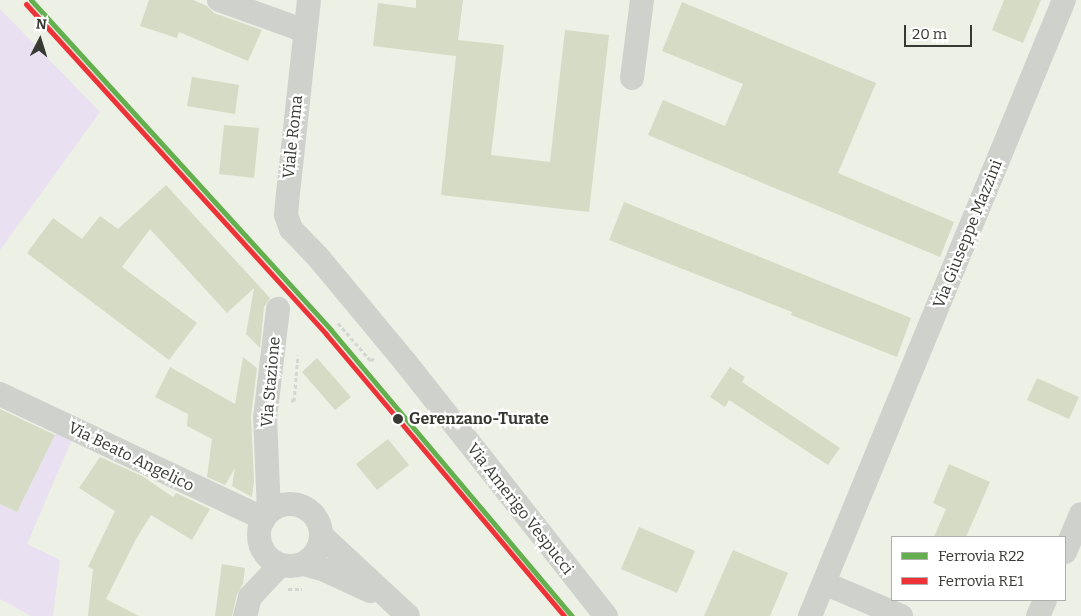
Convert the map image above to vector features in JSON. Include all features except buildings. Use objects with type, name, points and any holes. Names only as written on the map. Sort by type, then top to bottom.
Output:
[{"type":"street","points":[[219,0],[305,31]]},
{"type":"street","name":"Viale Roma","points":[[300,239],[291,229],[286,215],[309,0]]},
{"type":"street","points":[[632,78],[642,0]]},
{"type":"street","name":"Via Giuseppe Mazzini","points":[[810,616],[1064,0]]},
{"type":"street","name":"Via Amerigo Vespucci","points":[[300,239],[318,257],[406,364],[606,616]]},
{"type":"street","name":"Via Stazione","points":[[274,512],[267,455],[265,418],[278,309]]},
{"type":"street","name":"Via Beato Angelico","points":[[0,394],[274,512]]},
{"type":"street","points":[[303,564],[316,554],[322,536],[320,524],[312,512],[301,506],[274,512],[259,534],[272,558],[288,566],[303,564],[336,575],[401,610]]},
{"type":"street","points":[[1066,550],[1081,514]]},
{"type":"street","points":[[322,536],[401,610]]},
{"type":"street","points":[[248,606],[272,558]]},
{"type":"street","points":[[824,583],[902,616]]},
{"type":"street","points":[[1038,616],[1044,601]]},
{"type":"shaded area","points":[[0,9],[100,112],[0,250]]},
{"type":"shaded area","points":[[59,427],[74,435],[27,544],[60,560],[53,616],[31,616],[0,599],[0,504],[17,512]]},
{"type":"rail line","name":"R22","points":[[31,0],[331,330],[572,616]]},
{"type":"rail line","name":"RE1","points":[[26,4],[326,334],[564,616]]},
{"type":"place","name":"Gerenzano-Turate","points":[[398,419]]}]
